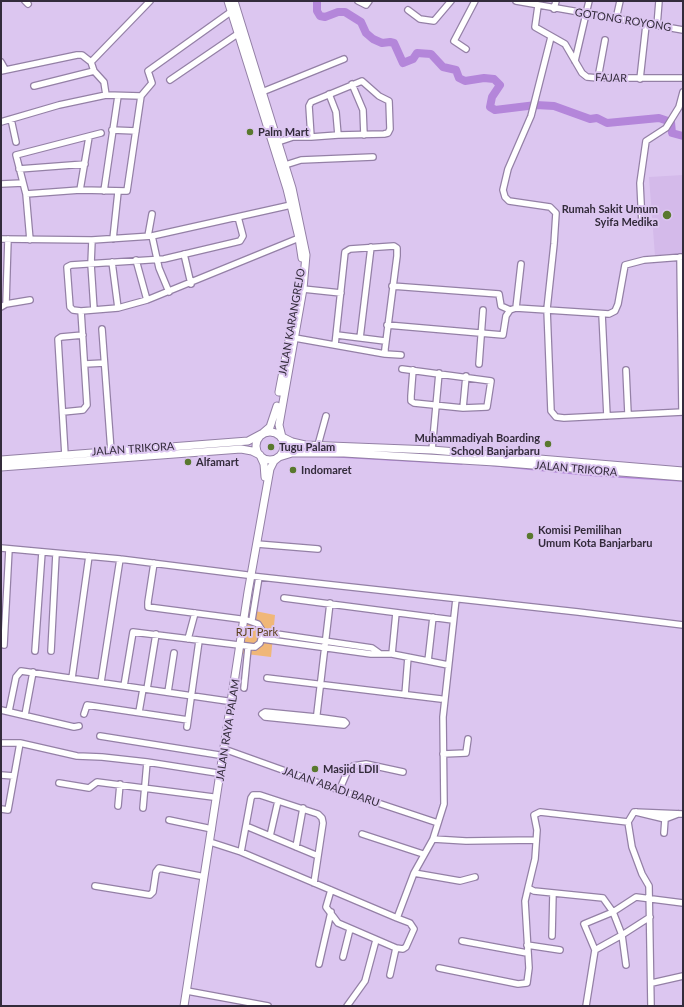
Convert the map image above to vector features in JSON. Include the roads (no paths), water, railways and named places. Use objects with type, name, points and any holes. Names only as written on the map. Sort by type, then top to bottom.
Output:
[{"type":"main road","name":"JALAN KARANGREJO","points":[[228,1],[262,92],[278,142],[282,166],[299,238],[302,264],[275,415],[270,427],[263,434]]},
{"type":"main road","name":"JALAN KARANGREJO","points":[[234,1],[250,61],[304,238],[307,260],[295,338],[279,425],[282,437]]},
{"type":"main road","points":[[271,432],[282,437],[284,450],[279,457],[271,460],[260,456],[256,444],[263,434],[271,432]]},
{"type":"main road","name":"JALAN TRIKORA","points":[[1,460],[243,442],[253,440],[263,434]]},
{"type":"main road","name":"JALAN TRIKORA","points":[[282,437],[298,444],[432,450],[621,469],[683,477]]},
{"type":"main road","name":"JALAN TRIKORA","points":[[1,467],[234,450],[252,451],[260,456]]},
{"type":"main road","name":"JALAN TRIKORA","points":[[279,457],[298,452],[368,454],[621,469],[683,471]]},
{"type":"main road","name":"JALAN RAYA PALAM","points":[[184,1006],[222,752],[242,647],[242,619],[265,477],[264,464],[260,456]]},
{"type":"main road","name":"JALAN RAYA PALAM","points":[[249,576],[257,544],[270,469],[279,457]]},
{"type":"main road","name":"JALAN RAYA PALAM","points":[[180,1006],[200,876],[210,842],[213,797],[222,752],[227,701],[242,647]]},
{"type":"street","points":[[91,62],[150,1]]},
{"type":"street","points":[[358,1],[366,5],[369,1]]},
{"type":"street","points":[[408,10],[420,19],[434,21],[451,1]]},
{"type":"street","points":[[466,49],[454,41],[475,1]]},
{"type":"street","name":"GOTONG ROYONG","points":[[516,1],[616,20],[683,30]]},
{"type":"street","points":[[554,9],[556,1]]},
{"type":"street","points":[[574,61],[589,1]]},
{"type":"street","points":[[616,20],[620,1]]},
{"type":"street","points":[[657,26],[659,1]]},
{"type":"street","name":"FAJAR","points":[[538,4],[534,27],[565,44],[574,61],[585,75],[598,78],[683,78]]},
{"type":"street","points":[[26,194],[80,190],[126,192],[128,188],[141,96],[152,84],[148,72],[150,68],[232,11]]},
{"type":"street","points":[[640,78],[646,24]]},
{"type":"street","points":[[170,80],[239,33]]},
{"type":"street","points":[[387,325],[502,335],[506,316],[510,310],[516,308],[547,309],[602,314],[612,313],[616,308],[625,265],[644,260],[681,257],[682,412],[564,418],[556,417],[552,414],[550,408],[547,309],[556,213],[550,207],[509,200],[505,197],[503,190],[508,169],[536,99],[551,37]]},
{"type":"street","points":[[598,78],[606,40]]},
{"type":"street","points":[[1,62],[3,70],[80,54],[91,62],[94,71],[103,80],[106,94]]},
{"type":"street","points":[[262,92],[344,59]]},
{"type":"street","points":[[34,86],[94,71]]},
{"type":"street","points":[[278,142],[293,137],[311,137],[338,135],[364,135],[390,133],[389,101],[379,96],[364,82],[352,84],[329,94],[309,104],[311,137]]},
{"type":"street","points":[[352,84],[363,110],[364,135]]},
{"type":"street","points":[[642,224],[640,183],[646,141],[666,128],[679,107],[683,92]]},
{"type":"street","points":[[1,122],[59,105],[106,94],[118,96],[141,96]]},
{"type":"street","points":[[329,94],[336,112],[338,135]]},
{"type":"street","points":[[104,191],[118,96]]},
{"type":"street","points":[[11,119],[16,142]]},
{"type":"street","points":[[112,130],[136,131]]},
{"type":"street","points":[[30,240],[26,194],[16,157],[18,154],[101,133]]},
{"type":"street","points":[[80,190],[89,137]]},
{"type":"street","points":[[282,166],[301,160],[373,157]]},
{"type":"street","points":[[19,169],[85,164]]},
{"type":"street","points":[[1,184],[23,183]]},
{"type":"street","points":[[113,239],[118,192]]},
{"type":"street","points":[[1,239],[92,240],[150,236],[291,204]]},
{"type":"street","points":[[152,214],[150,236],[169,292]]},
{"type":"street","points":[[238,217],[243,236],[240,241],[157,259],[71,265],[66,270],[71,309],[81,311],[118,308],[147,300],[191,284],[299,238]]},
{"type":"street","points":[[8,239],[3,269],[4,306],[30,300]]},
{"type":"street","points":[[92,240],[91,264],[94,310]]},
{"type":"street","points":[[335,346],[345,252],[348,249],[390,245],[396,247],[385,340],[385,354]]},
{"type":"street","points":[[360,338],[371,247]]},
{"type":"street","points":[[184,254],[191,284]]},
{"type":"street","points":[[136,260],[147,300]]},
{"type":"street","points":[[112,262],[118,308]]},
{"type":"street","points":[[516,308],[521,264]]},
{"type":"street","points":[[392,286],[499,294],[501,306],[510,310]]},
{"type":"street","points":[[303,289],[341,293]]},
{"type":"street","points":[[479,364],[483,310]]},
{"type":"street","points":[[62,412],[83,410],[87,407],[81,311]]},
{"type":"street","points":[[602,314],[607,416]]},
{"type":"street","points":[[102,329],[111,451]]},
{"type":"street","points":[[65,455],[58,339],[61,337],[83,335]]},
{"type":"street","points":[[337,335],[385,340]]},
{"type":"street","points":[[295,338],[335,346],[401,355]]},
{"type":"street","points":[[85,364],[104,363]]},
{"type":"street","points":[[402,369],[413,370],[466,376],[491,381],[487,407],[436,407],[412,402],[413,370]]},
{"type":"street","points":[[626,370],[628,414]]},
{"type":"street","points":[[432,450],[439,373]]},
{"type":"street","points":[[463,408],[466,376]]},
{"type":"street","points":[[318,445],[326,416]]},
{"type":"street","points":[[257,544],[318,549]]},
{"type":"street","points":[[1,548],[120,559],[249,576],[683,625]]},
{"type":"street","points":[[4,645],[9,549]]},
{"type":"street","points":[[35,651],[42,552]]},
{"type":"street","points":[[51,651],[56,554]]},
{"type":"street","points":[[72,678],[89,556]]},
{"type":"street","points":[[102,682],[120,559]]},
{"type":"street","points":[[124,686],[132,633],[156,634],[242,647],[258,646],[262,639],[263,632],[261,627],[252,620],[148,608],[154,563]]},
{"type":"street","points":[[252,620],[259,576]]},
{"type":"street","points":[[284,598],[453,620]]},
{"type":"street","points":[[397,918],[414,873],[423,854],[433,839],[444,804],[443,717],[456,599]]},
{"type":"street","points":[[316,720],[330,603]]},
{"type":"street","points":[[188,639],[196,613]]},
{"type":"street","points":[[392,654],[396,613]]},
{"type":"street","points":[[428,660],[433,617]]},
{"type":"street","points":[[263,632],[372,648],[379,653]]},
{"type":"street","points":[[139,712],[156,634]]},
{"type":"street","points":[[262,639],[371,654],[392,654],[448,665]]},
{"type":"street","points":[[187,727],[199,641]]},
{"type":"street","points":[[242,647],[244,688]]},
{"type":"street","points":[[168,692],[174,654]]},
{"type":"street","points":[[405,695],[408,657]]},
{"type":"street","points":[[9,711],[18,673],[21,671],[227,701]]},
{"type":"street","points":[[25,715],[33,672]]},
{"type":"street","points":[[267,678],[441,700]]},
{"type":"street","points":[[84,714],[87,705],[188,720]]},
{"type":"street","points":[[1,710],[69,726],[80,726]]},
{"type":"street","points":[[265,712],[316,720],[265,717],[262,714],[265,712]]},
{"type":"street","name":"JALAN ABADI BARU","points":[[100,736],[222,752],[438,823]]},
{"type":"street","points":[[443,754],[466,753],[468,739]]},
{"type":"street","points":[[1,743],[20,743],[77,756],[146,762],[217,773]]},
{"type":"street","points":[[1,809],[8,810],[20,743]]},
{"type":"street","points":[[143,808],[146,762]]},
{"type":"street","points":[[339,791],[348,770],[353,766],[366,764],[403,772]]},
{"type":"street","points":[[1,775],[14,776]]},
{"type":"street","points":[[59,783],[89,788],[96,782],[120,784],[213,797]]},
{"type":"street","points":[[118,806],[120,784]]},
{"type":"street","points":[[241,852],[252,796],[260,795],[318,814],[322,818],[314,883]]},
{"type":"street","points":[[270,836],[278,801]]},
{"type":"street","points":[[296,847],[303,808]]},
{"type":"street","points":[[439,968],[524,984],[528,980],[525,901],[535,859],[536,826],[533,817],[536,812],[628,822]]},
{"type":"street","points":[[634,812],[682,814]]},
{"type":"street","points":[[634,812],[665,819],[682,814]]},
{"type":"street","points":[[634,812],[628,822],[632,847],[642,874],[649,886],[652,983],[651,1006]]},
{"type":"street","points":[[664,833],[665,819]]},
{"type":"street","points":[[169,820],[211,828]]},
{"type":"street","points":[[246,826],[318,856]]},
{"type":"street","points":[[362,834],[423,854]]},
{"type":"street","points":[[433,839],[466,841],[536,840]]},
{"type":"street","points":[[210,842],[241,852],[410,923],[414,929],[406,947],[403,949],[396,948],[337,922],[326,905],[331,890]]},
{"type":"street","points":[[94,886],[150,895],[159,868],[200,876]]},
{"type":"street","points":[[414,873],[460,881],[475,877]]},
{"type":"street","points":[[528,888],[534,891],[603,898],[613,912],[622,935],[626,965]]},
{"type":"street","points":[[552,936],[553,893]]},
{"type":"street","points":[[586,1006],[595,950],[584,924],[613,912],[636,897],[649,900],[683,903]]},
{"type":"street","points":[[319,964],[331,912]]},
{"type":"street","points":[[595,950],[650,917]]},
{"type":"street","points":[[343,957],[350,929]]},
{"type":"street","points":[[347,1006],[365,981],[376,940]]},
{"type":"street","points":[[462,941],[527,953]]},
{"type":"street","points":[[527,945],[560,950]]},
{"type":"street","points":[[390,975],[396,948]]},
{"type":"street","points":[[652,983],[683,977]]},
{"type":"street","points":[[187,991],[268,1006]]},
{"type":"waterway","points":[[317,1],[317,11],[320,16],[325,17],[338,12],[345,12],[361,22],[366,33],[373,39],[382,43],[394,43],[403,63],[413,59],[417,53],[431,54],[443,67],[456,70],[459,78],[465,81],[484,78],[494,79],[500,85],[492,97],[490,107],[495,110],[536,105],[554,106],[590,119],[597,118],[607,123],[659,118],[671,122],[672,133],[683,136]]},
{"type":"waterway","points":[[322,456],[462,464]]},
{"type":"waterway","points":[[478,464],[586,475],[683,481]]},
{"type":"place","name":"Palm Mart","points":[[250,132]]},
{"type":"place","name":"Rumah Sakit Umum Syifa Medika","points":[[667,215]]},
{"type":"place","name":"Muhammadiyah Boarding School Banjarbaru","points":[[548,444]]},
{"type":"place","name":"Tugu Palam","points":[[271,447]]},
{"type":"place","name":"Alfamart","points":[[188,462]]},
{"type":"place","name":"Indomaret","points":[[293,470]]},
{"type":"place","name":"Komisi Pemilihan Umum Kota Banjarbaru","points":[[530,536]]},
{"type":"place","name":"Masjid LDII","points":[[315,769]]},
{"type":"park label","name":"RJT Park","points":[[257,632]]}]
